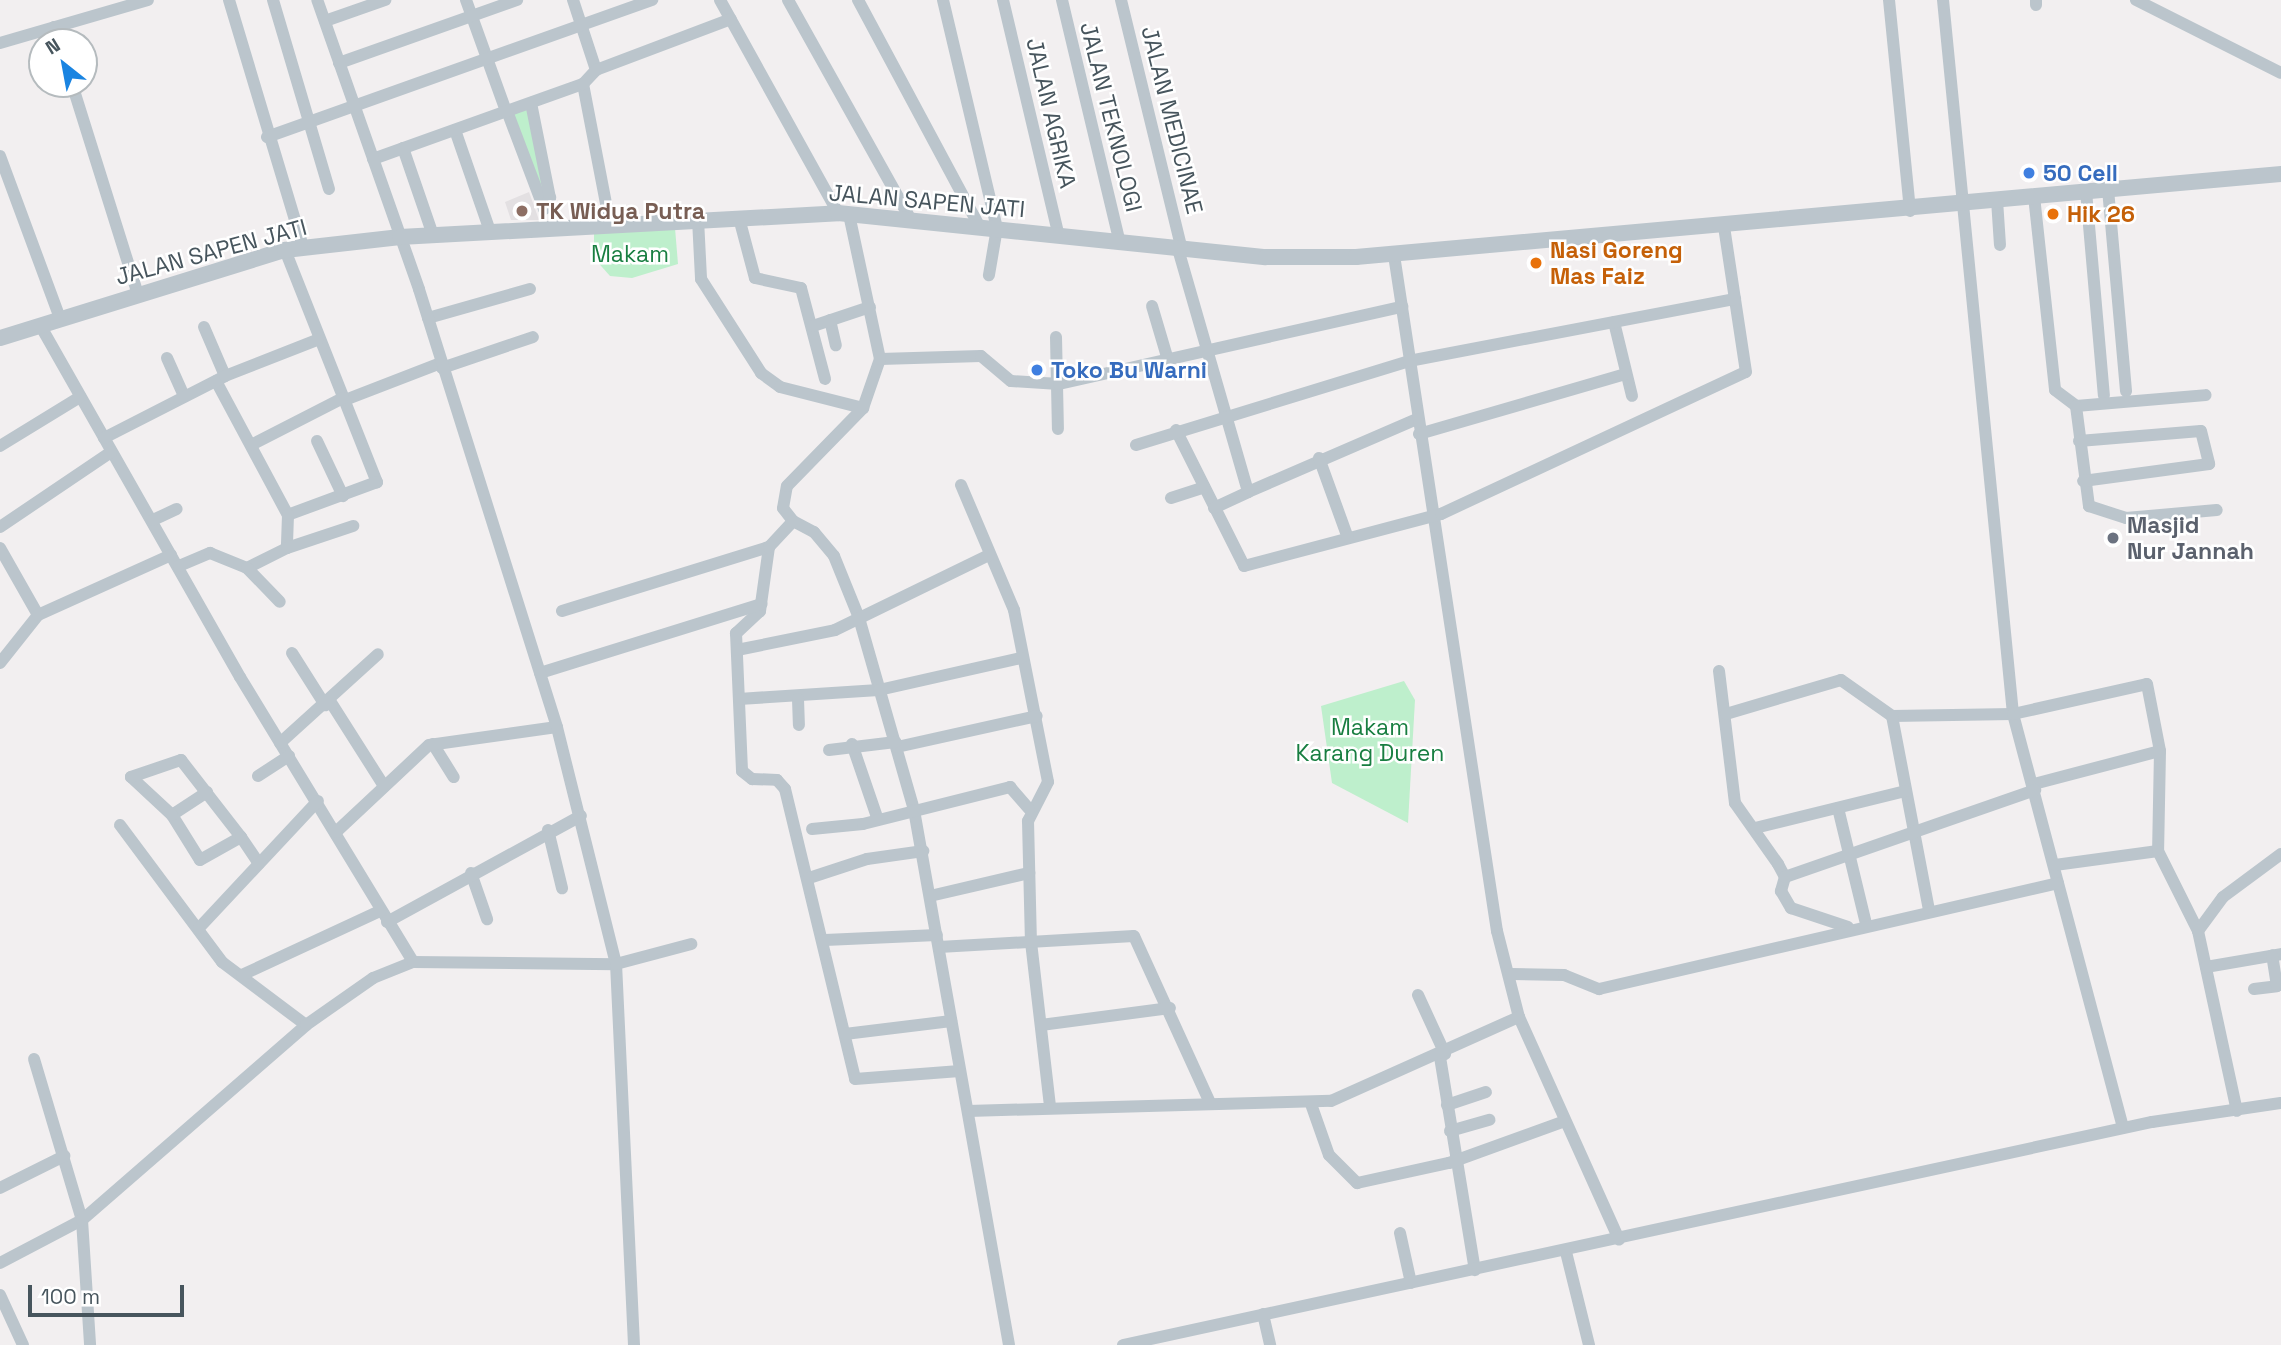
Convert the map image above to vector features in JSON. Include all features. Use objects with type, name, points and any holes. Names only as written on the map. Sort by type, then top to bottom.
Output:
[{"type":"street","points":[[0,43],[148,0]]},
{"type":"street","points":[[229,0],[267,137],[303,247]]},
{"type":"street","points":[[273,0],[329,189]]},
{"type":"street","points":[[317,0],[428,318],[513,599],[557,727],[616,964],[634,1345]]},
{"type":"street","points":[[325,21],[385,0]]},
{"type":"street","points":[[466,0],[544,209],[550,198],[531,103]]},
{"type":"street","points":[[339,62],[517,0]]},
{"type":"street","points":[[573,0],[596,70]]},
{"type":"street","points":[[267,137],[310,126],[355,107],[652,0]]},
{"type":"street","points":[[720,0],[843,213],[870,307],[880,359],[863,408],[784,494],[783,508],[793,521],[827,544],[859,618],[914,810],[1009,1345]]},
{"type":"street","points":[[788,0],[910,218]]},
{"type":"street","points":[[858,0],[979,226]]},
{"type":"street","points":[[943,0],[997,228],[989,275]]},
{"type":"street","name":"JALAN AGRIKA","points":[[1003,0],[1059,236]]},
{"type":"street","name":"JALAN TEKNOLOGI","points":[[1062,0],[1120,243]]},
{"type":"street","name":"JALAN MEDICINAE","points":[[1121,0],[1180,249],[1248,492]]},
{"type":"street","points":[[1889,0],[1910,211]]},
{"type":"street","points":[[1943,0],[2013,714],[2035,787],[2123,1128]]},
{"type":"street","points":[[2136,0],[2281,73]]},
{"type":"street","points":[[373,159],[583,84],[596,70],[731,19]]},
{"type":"street","points":[[583,84],[610,224]]},
{"type":"street","points":[[76,98],[138,295]]},
{"type":"street","points":[[455,130],[489,231]]},
{"type":"street","points":[[403,148],[433,235]]},
{"type":"street","points":[[0,156],[60,318]]},
{"type":"street","name":"JALAN SAPEN JATI","points":[[0,338],[285,250],[400,237],[843,213],[1266,257],[1394,255],[1910,211],[2034,196],[2281,174]]},
{"type":"street","points":[[2108,189],[2126,391]]},
{"type":"street","points":[[2086,191],[2104,395]]},
{"type":"street","points":[[2034,196],[2052,379],[2063,399],[2076,406],[2206,395]]},
{"type":"street","points":[[1997,200],[2000,245]]},
{"type":"street","points":[[739,218],[754,276],[799,285],[813,326],[825,379]]},
{"type":"street","points":[[698,219],[701,279],[761,373],[780,387],[863,408]]},
{"type":"street","points":[[1176,430],[1244,566],[1432,517],[1746,372],[1724,226]]},
{"type":"street","points":[[285,250],[317,340],[377,482],[288,516]]},
{"type":"street","points":[[1394,255],[1485,873],[1519,1017],[1619,1240]]},
{"type":"street","points":[[428,318],[530,289]]},
{"type":"street","points":[[1136,445],[1225,412],[1409,361],[1735,299]]},
{"type":"street","points":[[1152,306],[1168,360]]},
{"type":"street","points":[[813,326],[870,307]]},
{"type":"street","points":[[880,359],[981,356],[1011,381],[1059,384],[1402,307]]},
{"type":"street","points":[[830,320],[836,345]]},
{"type":"street","points":[[1614,323],[1625,347],[1625,374],[1632,396]]},
{"type":"street","points":[[40,326],[243,682],[413,962]]},
{"type":"street","points":[[204,327],[220,378],[288,516],[287,548]]},
{"type":"street","points":[[251,445],[344,399],[533,337]]},
{"type":"street","points":[[1056,337],[1058,429]]},
{"type":"street","points":[[104,438],[220,378],[317,340]]},
{"type":"street","points":[[167,358],[184,396]]},
{"type":"street","points":[[1419,434],[1625,374]]},
{"type":"street","points":[[0,446],[80,397]]},
{"type":"street","points":[[2076,406],[2083,481],[2089,506],[2126,518],[2217,510]]},
{"type":"street","points":[[1214,509],[1319,457],[1417,419]]},
{"type":"street","points":[[2079,441],[2201,431],[2209,464],[2083,481]]},
{"type":"street","points":[[317,441],[343,496]]},
{"type":"street","points":[[0,527],[111,452]]},
{"type":"street","points":[[1319,457],[1348,538]]},
{"type":"street","points":[[961,485],[989,555],[1010,597],[1021,657],[1037,716],[1048,782],[1029,809],[1029,873],[1031,942],[1050,1105]]},
{"type":"street","points":[[1171,498],[1203,487]]},
{"type":"street","points":[[153,520],[177,509]]},
{"type":"street","points":[[562,611],[769,547],[793,521]]},
{"type":"street","points":[[247,568],[287,548],[353,526]]},
{"type":"street","points":[[769,547],[761,604],[755,618],[737,631],[742,771],[783,785],[825,940],[857,1082],[960,1071]]},
{"type":"street","points":[[0,548],[38,615]]},
{"type":"street","points":[[0,663],[38,615],[175,561],[210,553],[247,568],[280,602]]},
{"type":"street","points":[[737,650],[812,637],[859,618],[989,555]]},
{"type":"street","points":[[0,578],[13,570]]},
{"type":"street","points":[[540,673],[761,604]]},
{"type":"street","points":[[292,653],[384,786]]},
{"type":"street","points":[[280,743],[328,703],[378,654]]},
{"type":"street","points":[[739,699],[798,699],[879,690],[1021,657]]},
{"type":"street","points":[[1719,671],[1726,714],[1729,786],[1785,877],[1781,891],[1791,908],[1850,928]]},
{"type":"street","points":[[1726,714],[1841,680],[1892,716],[2013,714],[2147,684],[2160,751],[2158,851],[2198,931],[2237,1111]]},
{"type":"street","points":[[798,699],[799,724]]},
{"type":"street","points":[[829,750],[852,744],[896,745],[1037,716]]},
{"type":"street","points":[[1892,716],[1917,833],[1929,910]]},
{"type":"street","points":[[336,832],[433,744],[557,727]]},
{"type":"street","points":[[433,744],[454,777]]},
{"type":"street","points":[[852,744],[878,820]]},
{"type":"street","points":[[1785,877],[1848,851],[1917,833],[2035,787],[2160,751]]},
{"type":"street","points":[[258,776],[289,756]]},
{"type":"street","points":[[242,837],[201,860],[172,815],[132,776],[179,760],[242,837],[259,864]]},
{"type":"street","points":[[812,830],[878,820],[1010,787],[1029,809]]},
{"type":"street","points":[[1755,828],[1906,791]]},
{"type":"street","points":[[172,815],[207,792]]},
{"type":"street","points":[[199,928],[318,802]]},
{"type":"street","points":[[1838,808],[1866,924]]},
{"type":"street","points":[[242,975],[384,916],[471,873],[548,830],[581,816]]},
{"type":"street","points":[[120,825],[222,962],[306,1024]]},
{"type":"street","points":[[548,830],[562,888]]},
{"type":"street","points":[[809,878],[867,859],[923,851]]},
{"type":"street","points":[[2055,865],[2158,851]]},
{"type":"street","points":[[2198,931],[2223,897],[2281,854]]},
{"type":"street","points":[[471,873],[487,919]]},
{"type":"street","points":[[930,896],[1029,873]]},
{"type":"street","points":[[1511,974],[1564,975],[1599,989],[1866,924],[2058,883]]},
{"type":"street","points":[[825,940],[1031,942],[1134,936],[1170,1008],[1210,1103]]},
{"type":"street","points":[[0,1263],[82,1220],[306,1024],[348,991],[413,962],[616,964],[691,944]]},
{"type":"street","points":[[2206,967],[2277,955],[2277,986],[2253,989]]},
{"type":"street","points":[[1418,995],[1443,1055],[1454,1161],[1475,1270]]},
{"type":"street","points":[[1041,1025],[1170,1008]]},
{"type":"street","points":[[968,1111],[1050,1105],[1311,1104],[1348,1096],[1443,1055],[1519,1017]]},
{"type":"street","points":[[845,1034],[951,1021]]},
{"type":"street","points":[[34,1059],[82,1220],[90,1345]]},
{"type":"street","points":[[1447,1105],[1486,1092]]},
{"type":"street","points":[[1123,1345],[1566,1252],[2123,1128],[2281,1103]]},
{"type":"street","points":[[1311,1104],[1329,1155],[1350,1182],[1454,1161],[1565,1121]]},
{"type":"street","points":[[1450,1131],[1489,1120]]},
{"type":"street","points":[[0,1188],[64,1156]]},
{"type":"street","points":[[1400,1233],[1411,1283]]},
{"type":"street","points":[[1566,1252],[1589,1345]]},
{"type":"street","points":[[0,1295],[23,1345]]},
{"type":"street","points":[[1263,1314],[1270,1345]]},
{"type":"shaded area","name":"TK Widya Putra","points":[[529,192],[539,220],[511,220],[505,202]]},
{"type":"green space","points":[[528,107],[548,203],[511,113]]},
{"type":"green space","name":"Makam","points":[[675,228],[678,264],[632,278],[610,276],[594,258],[594,234]]},
{"type":"green space","name":"Makam Karang Duren","points":[[1404,681],[1415,700],[1408,823],[1332,783],[1321,706]]},
{"type":"place","name":"50 Cell","points":[[2029,173]]},
{"type":"place","name":"TK Widya Putra","points":[[522,211]]},
{"type":"place","name":"Hik 26","points":[[2053,214]]},
{"type":"place","name":"Nasi Goreng Mas Faiz","points":[[1536,263]]},
{"type":"place","name":"Toko Bu Warni","points":[[1037,370]]},
{"type":"place","name":"Masjid Nur Jannah","points":[[2113,538]]}]
